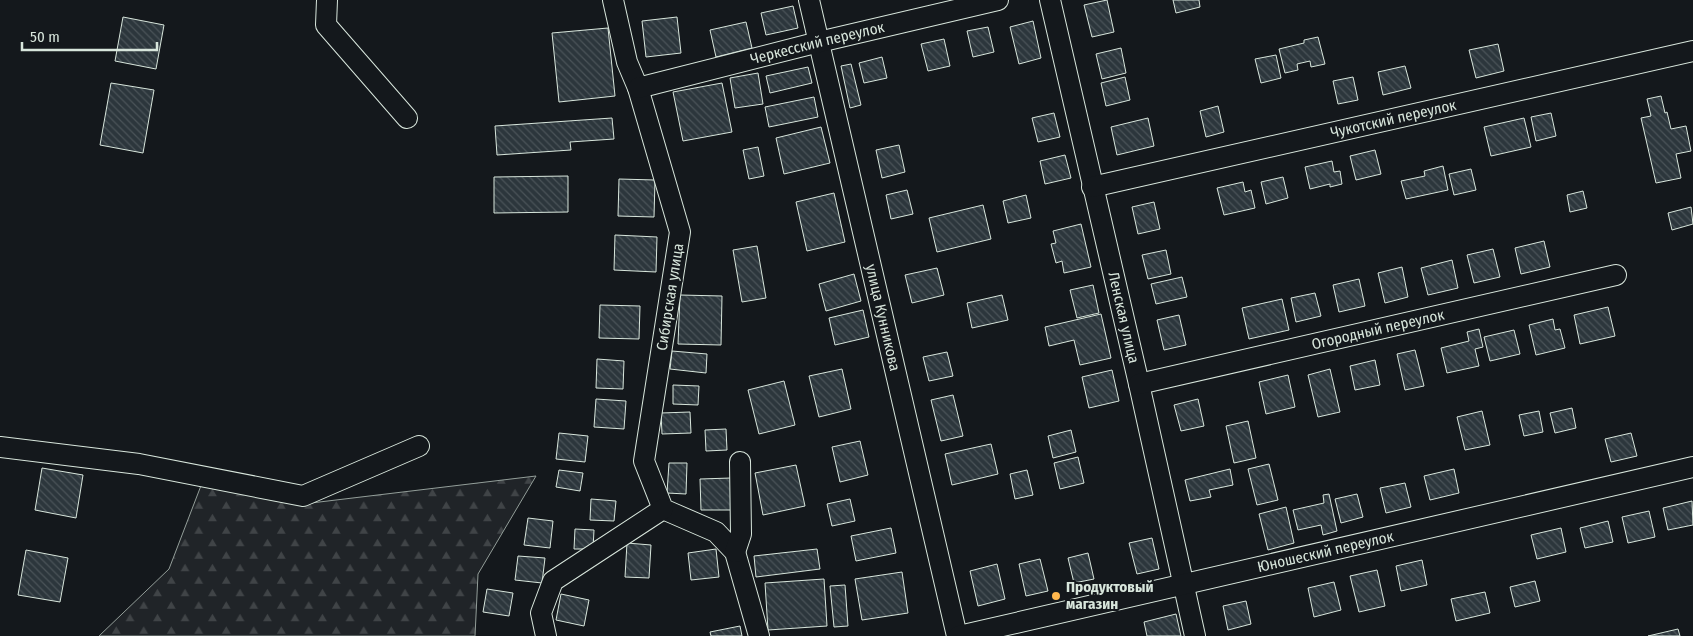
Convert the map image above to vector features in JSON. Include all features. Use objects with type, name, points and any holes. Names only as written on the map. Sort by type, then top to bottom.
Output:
[{"type":"street","points":[[327,0],[326,26],[407,118]]},
{"type":"street","name":"Сибирская улица","points":[[613,0],[627,62],[638,88],[680,232],[644,461],[663,509]]},
{"type":"street","name":"улица Кунникова","points":[[809,0],[958,636]]},
{"type":"street","name":"Черкесский переулок","points":[[638,88],[819,42],[998,0]]},
{"type":"street","name":"Ленская улица","points":[[1050,0],[1092,187],[1140,384],[1195,636]]},
{"type":"street","name":"Чукотский переулок","points":[[1092,187],[1693,51]]},
{"type":"street","name":"Огородный переулок","points":[[1140,384],[1616,275]]},
{"type":"street","points":[[0,447],[139,464],[303,496],[418,446]]},
{"type":"street","points":[[735,552],[741,534],[740,462]]},
{"type":"street","name":"Юношеский переулок","points":[[958,636],[1693,467]]},
{"type":"street","points":[[546,636],[540,613],[553,581],[663,509],[716,532],[735,552],[760,636]]},
{"type":"green space","points":[[536,476],[478,574],[475,636],[99,636],[169,569],[202,483],[311,503]]},
{"type":"building","points":[[1107,0],[1114,32],[1092,37],[1084,5]]},
{"type":"building","points":[[1173,0],[1199,0],[1200,7],[1176,13]]},
{"type":"building","points":[[793,6],[798,28],[766,35],[761,13]]},
{"type":"building","points":[[123,17],[164,25],[156,69],[115,61]]},
{"type":"building","points":[[677,17],[681,53],[646,57],[642,21]]},
{"type":"building","points":[[1033,21],[1041,58],[1019,64],[1010,27]]},
{"type":"building","points":[[746,22],[752,48],[716,57],[710,30]]},
{"type":"building","points":[[988,27],[994,52],[973,57],[967,31]]},
{"type":"building","points":[[608,28],[615,96],[559,102],[552,33]]},
{"type":"building","points":[[1318,37],[1325,64],[1311,67],[1310,61],[1297,64],[1298,70],[1285,73],[1279,49],[1304,43],[1304,40]]},
{"type":"building","points":[[944,39],[950,66],[928,71],[921,44]]},
{"type":"building","points":[[1498,44],[1504,71],[1476,78],[1469,50]]},
{"type":"building","points":[[1121,48],[1126,73],[1102,79],[1096,54]]},
{"type":"building","points":[[1276,55],[1281,78],[1261,83],[1255,59]]},
{"type":"building","points":[[882,57],[887,78],[864,83],[859,63]]},
{"type":"building","points":[[851,64],[861,105],[850,108],[841,66]]},
{"type":"building","points":[[1405,66],[1411,88],[1383,95],[1378,72]]},
{"type":"building","points":[[808,67],[812,83],[770,93],[766,76]]},
{"type":"building","points":[[758,73],[763,104],[735,108],[730,78]]},
{"type":"building","points":[[1125,77],[1130,100],[1106,106],[1101,83]]},
{"type":"building","points":[[1353,77],[1358,100],[1338,104],[1333,81]]},
{"type":"building","points":[[111,83],[154,90],[143,153],[100,145]]},
{"type":"building","points":[[722,83],[732,132],[683,141],[673,92]]},
{"type":"building","points":[[1661,96],[1671,129],[1686,126],[1691,151],[1676,154],[1681,178],[1656,183],[1641,118],[1651,116],[1647,99]]},
{"type":"building","points":[[814,97],[818,117],[769,127],[765,107]]},
{"type":"building","points":[[1218,106],[1224,132],[1206,137],[1200,111]]},
{"type":"building","points":[[1054,113],[1060,137],[1038,142],[1032,118]]},
{"type":"building","points":[[1551,113],[1556,136],[1536,141],[1531,117]]},
{"type":"building","points":[[612,118],[614,139],[570,142],[571,150],[497,155],[495,126]]},
{"type":"building","points":[[1148,118],[1154,146],[1117,155],[1111,127]]},
{"type":"building","points":[[1524,118],[1531,147],[1491,156],[1484,127]]},
{"type":"building","points":[[821,127],[830,163],[784,174],[776,138]]},
{"type":"building","points":[[899,145],[905,172],[882,178],[876,150]]},
{"type":"building","points":[[758,147],[764,176],[749,179],[743,150]]},
{"type":"building","points":[[1375,150],[1381,174],[1356,180],[1350,156]]},
{"type":"building","points":[[1065,155],[1071,178],[1045,184],[1040,161]]},
{"type":"building","points":[[1332,161],[1334,172],[1340,171],[1342,184],[1330,187],[1330,184],[1310,189],[1305,167]]},
{"type":"building","points":[[1443,166],[1448,190],[1406,199],[1401,181],[1425,176],[1424,171]]},
{"type":"building","points":[[1471,169],[1476,190],[1454,195],[1449,174]]},
{"type":"building","points":[[568,176],[568,212],[494,213],[494,177]]},
{"type":"building","points":[[1283,177],[1288,198],[1266,204],[1261,182]]},
{"type":"building","points":[[619,179],[655,180],[654,217],[618,216]]},
{"type":"building","points":[[1243,182],[1245,192],[1251,190],[1255,208],[1224,215],[1217,188]]},
{"type":"building","points":[[907,190],[913,214],[891,219],[886,195]]},
{"type":"building","points":[[1583,191],[1587,208],[1570,212],[1567,195]]},
{"type":"building","points":[[834,193],[845,242],[807,251],[796,202]]},
{"type":"building","points":[[1026,195],[1031,218],[1008,223],[1003,201]]},
{"type":"building","points":[[1154,202],[1160,229],[1138,234],[1132,207]]},
{"type":"building","points":[[983,205],[991,239],[937,252],[929,218]]},
{"type":"building","points":[[1691,207],[1693,224],[1672,230],[1668,213]]},
{"type":"building","points":[[1081,224],[1091,267],[1064,273],[1062,261],[1056,263],[1051,244],[1056,243],[1053,231]]},
{"type":"building","points":[[615,235],[657,237],[656,272],[614,270]]},
{"type":"building","points":[[1544,241],[1550,267],[1521,274],[1515,248]]},
{"type":"building","points":[[757,246],[766,298],[742,302],[733,250]]},
{"type":"building","points":[[1493,249],[1500,277],[1474,283],[1467,255]]},
{"type":"building","points":[[1166,250],[1171,274],[1148,279],[1142,255]]},
{"type":"building","points":[[1452,260],[1458,288],[1428,295],[1421,268]]},
{"type":"building","points":[[1402,267],[1408,297],[1385,303],[1378,273]]},
{"type":"building","points":[[937,268],[944,295],[912,303],[905,275]]},
{"type":"building","points":[[854,274],[861,301],[826,311],[819,284]]},
{"type":"building","points":[[1182,277],[1187,297],[1156,304],[1151,284]]},
{"type":"building","points":[[1359,279],[1365,306],[1339,312],[1333,285]]},
{"type":"building","points":[[1093,285],[1099,313],[1077,318],[1070,290]]},
{"type":"building","points":[[1315,293],[1321,316],[1296,322],[1291,298]]},
{"type":"building","points":[[680,295],[722,296],[721,345],[678,344]]},
{"type":"building","points":[[1002,295],[1008,320],[972,328],[967,303]]},
{"type":"building","points":[[1282,299],[1289,330],[1249,339],[1242,308]]},
{"type":"building","points":[[600,305],[640,306],[639,339],[599,338]]},
{"type":"building","points":[[1608,307],[1615,336],[1580,344],[1574,315]]},
{"type":"building","points":[[863,310],[869,337],[835,345],[829,318]]},
{"type":"building","points":[[1101,314],[1111,358],[1080,365],[1074,340],[1049,346],[1045,327]]},
{"type":"building","points":[[1179,315],[1186,345],[1164,350],[1157,320]]},
{"type":"building","points":[[1553,319],[1555,330],[1560,329],[1565,348],[1536,355],[1529,325]]},
{"type":"building","points":[[1479,329],[1483,347],[1475,349],[1479,366],[1447,373],[1441,348],[1469,341],[1467,332]]},
{"type":"building","points":[[1514,330],[1520,354],[1490,361],[1484,337]]},
{"type":"building","points":[[1415,350],[1424,386],[1405,390],[1397,354]]},
{"type":"building","points":[[672,351],[707,354],[706,373],[670,369]]},
{"type":"building","points":[[947,352],[953,376],[929,381],[923,357]]},
{"type":"building","points":[[597,359],[624,361],[623,389],[596,388]]},
{"type":"building","points":[[1375,360],[1380,385],[1355,390],[1350,366]]},
{"type":"building","points":[[842,369],[851,409],[819,417],[809,376]]},
{"type":"building","points":[[1330,369],[1340,412],[1318,417],[1308,375]]},
{"type":"building","points":[[1112,370],[1119,401],[1089,408],[1082,377]]},
{"type":"building","points":[[1288,375],[1295,407],[1266,414],[1259,382]]},
{"type":"building","points":[[784,381],[795,425],[759,434],[748,390]]},
{"type":"building","points":[[673,385],[699,386],[698,405],[673,404]]},
{"type":"building","points":[[953,395],[963,436],[941,441],[931,400]]},
{"type":"building","points":[[596,399],[626,401],[624,429],[594,427]]},
{"type":"building","points":[[1198,399],[1204,426],[1181,431],[1174,405]]},
{"type":"building","points":[[1572,408],[1576,428],[1555,433],[1550,413]]},
{"type":"building","points":[[1482,411],[1490,445],[1465,450],[1457,417]]},
{"type":"building","points":[[1539,411],[1543,432],[1524,436],[1519,415]]},
{"type":"building","points":[[690,412],[691,433],[662,434],[661,413]]},
{"type":"building","points":[[1248,421],[1256,458],[1234,463],[1226,426]]},
{"type":"building","points":[[726,429],[727,450],[706,451],[705,430]]},
{"type":"building","points":[[1071,430],[1076,452],[1053,458],[1048,436]]},
{"type":"building","points":[[559,433],[588,436],[585,462],[556,459]]},
{"type":"building","points":[[1631,433],[1637,456],[1611,462],[1605,439]]},
{"type":"building","points":[[860,441],[868,475],[840,482],[832,447]]},
{"type":"building","points":[[991,444],[998,474],[952,485],[945,454]]},
{"type":"building","points":[[1078,457],[1084,483],[1060,489],[1054,463]]},
{"type":"building","points":[[669,463],[687,463],[686,494],[667,493]]},
{"type":"building","points":[[1269,464],[1278,500],[1257,505],[1248,469]]},
{"type":"building","points":[[796,465],[805,506],[763,515],[755,473]]},
{"type":"building","points":[[42,468],[83,475],[76,518],[35,510]]},
{"type":"building","points":[[1230,469],[1233,485],[1209,490],[1211,497],[1190,501],[1185,480]]},
{"type":"building","points":[[1454,469],[1459,493],[1430,500],[1424,476]]},
{"type":"building","points":[[559,470],[583,473],[580,491],[556,487]]},
{"type":"building","points":[[1027,470],[1033,495],[1015,499],[1010,474]]},
{"type":"building","points":[[731,478],[731,510],[701,510],[700,479]]},
{"type":"building","points":[[1405,483],[1411,507],[1386,513],[1380,488]]},
{"type":"building","points":[[1329,494],[1337,531],[1323,535],[1321,525],[1298,530],[1293,510],[1324,503],[1323,495]]},
{"type":"building","points":[[1357,494],[1363,517],[1341,523],[1335,499]]},
{"type":"building","points":[[591,499],[616,501],[614,521],[590,520]]},
{"type":"building","points":[[850,499],[855,521],[832,526],[827,504]]},
{"type":"building","points":[[1692,501],[1693,525],[1668,530],[1663,508]]},
{"type":"building","points":[[1286,507],[1294,543],[1268,550],[1259,514]]},
{"type":"building","points":[[1649,511],[1655,537],[1628,543],[1622,517]]},
{"type":"building","points":[[528,518],[553,521],[550,548],[524,545]]},
{"type":"building","points":[[1608,521],[1613,542],[1585,548],[1580,528]]},
{"type":"building","points":[[891,528],[896,553],[856,561],[851,536]]},
{"type":"building","points":[[1561,528],[1566,552],[1537,559],[1531,535]]},
{"type":"building","points":[[575,529],[594,530],[593,549],[574,549]]},
{"type":"building","points":[[1152,538],[1159,569],[1137,574],[1129,543]]},
{"type":"building","points":[[627,543],[651,545],[649,578],[625,577]]},
{"type":"building","points":[[716,549],[719,577],[691,580],[688,553]]},
{"type":"building","points":[[817,549],[820,569],[756,577],[754,556]]},
{"type":"building","points":[[26,550],[68,558],[60,602],[18,595]]},
{"type":"building","points":[[1088,553],[1094,579],[1074,583],[1068,558]]},
{"type":"building","points":[[518,556],[545,558],[542,583],[515,580]]},
{"type":"building","points":[[1040,559],[1048,591],[1026,596],[1019,564]]},
{"type":"building","points":[[1422,560],[1427,585],[1401,591],[1396,566]]},
{"type":"building","points":[[997,564],[1005,599],[978,606],[970,571]]},
{"type":"building","points":[[1377,570],[1385,606],[1359,612],[1350,576]]},
{"type":"building","points":[[902,572],[908,613],[862,620],[855,579]]},
{"type":"building","points":[[824,579],[827,626],[768,630],[765,583]]},
{"type":"building","points":[[1535,581],[1540,601],[1515,607],[1510,587]]},
{"type":"building","points":[[1334,582],[1341,610],[1314,617],[1308,588]]},
{"type":"building","points":[[845,585],[848,626],[834,627],[830,586]]},
{"type":"building","points":[[487,589],[513,593],[509,616],[483,612]]},
{"type":"building","points":[[1485,592],[1490,613],[1456,621],[1451,599]]},
{"type":"building","points":[[561,594],[589,600],[584,626],[556,620]]},
{"type":"building","points":[[1246,601],[1251,624],[1228,630],[1223,606]]},
{"type":"building","points":[[1176,614],[1181,636],[1147,636],[1144,622]]},
{"type":"building","points":[[740,626],[742,636],[711,636],[710,632]]},
{"type":"building","points":[[1678,629],[1680,636],[1648,636]]},
{"type":"place","name":"Продуктовый магазин","points":[[1056,596]]}]
